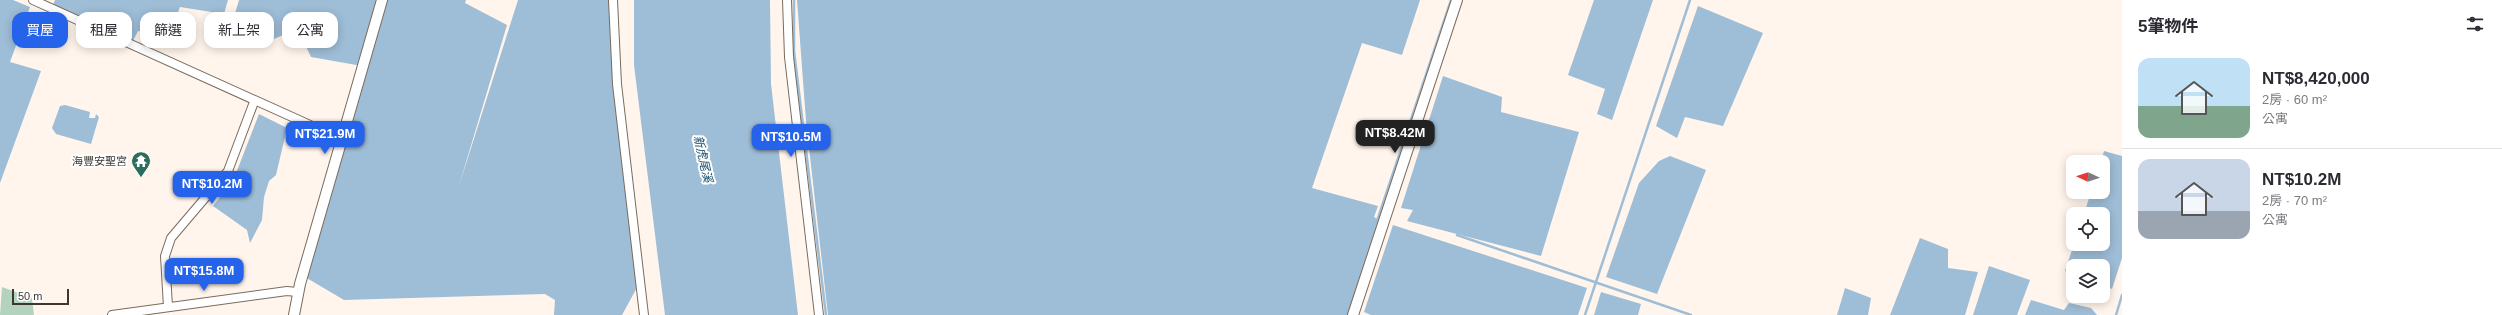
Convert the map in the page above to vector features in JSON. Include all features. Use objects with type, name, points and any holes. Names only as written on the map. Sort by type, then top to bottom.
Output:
[{"type":"street","points":[[33,0],[254,102],[341,139]]},
{"type":"street","points":[[294,314],[297,292],[382,0]]},
{"type":"street","points":[[613,0],[617,84],[644,315]]},
{"type":"street","points":[[787,0],[789,58],[819,315]]},
{"type":"street","points":[[1353,315],[1457,0]]},
{"type":"street","points":[[168,307],[165,256],[171,238],[228,171],[254,102]]},
{"type":"street","points":[[112,315],[286,291],[297,292]]},
{"type":"green space","points":[[2,287],[32,298],[34,315],[0,315]]},
{"type":"water","points":[[0,0],[13,0],[30,7],[28,12],[12,12],[12,48],[15,48],[10,62],[41,71],[0,183]]},
{"type":"water","points":[[55,0],[228,0],[225,12],[211,12],[180,7],[178,12],[140,12],[140,31],[138,31],[133,41],[132,12],[76,12],[76,15],[53,5]]},
{"type":"water","points":[[239,0],[466,0],[465,3],[507,25],[458,189],[518,0],[614,0],[617,79],[640,282],[622,315],[554,315],[555,300],[545,294],[344,300],[300,274],[362,66],[311,57],[307,48],[338,48],[338,12],[282,12],[282,36],[274,39],[274,12],[235,12]]},
{"type":"water","name":"新虎尾溪","points":[[634,0],[770,0],[771,84],[798,315],[665,315],[634,65]]},
{"type":"water","points":[[797,0],[1420,0],[1402,55],[1362,43],[1312,188],[1378,206],[1374,217],[1379,220],[1348,315],[828,315],[806,121]]},
{"type":"water","points":[[1594,0],[1653,0],[1612,120],[1597,114],[1605,89],[1568,75]]},
{"type":"water","points":[[1698,6],[1763,33],[1723,126],[1685,117],[1677,138],[1656,126]]},
{"type":"water","points":[[1443,76],[1502,97],[1501,112],[1579,132],[1541,256],[1407,221],[1413,210],[1401,208]]},
{"type":"water","points":[[65,105],[90,112],[89,118],[95,118],[96,114],[99,117],[91,144],[56,134],[52,128],[60,106]]},
{"type":"water","points":[[259,114],[287,128],[276,175],[269,181],[264,197],[262,220],[250,243],[247,230],[213,206],[233,181]]},
{"type":"water","points":[[2104,151],[2122,156],[2122,258],[2112,289],[2110,288],[2110,259],[2069,259],[2072,251],[2110,251],[2110,207],[2086,207],[2089,199],[2110,199],[2110,155],[2103,155]]},
{"type":"water","points":[[1670,156],[1706,170],[1657,294],[1606,277],[1639,183],[1659,161]]},
{"type":"water","points":[[1393,225],[1587,288],[1578,315],[1371,315],[1364,312]]},
{"type":"water","points":[[1920,238],[1948,249],[1948,268],[1978,272],[1965,315],[1890,315]]},
{"type":"water","points":[[1989,266],[2030,280],[2017,315],[1973,315]]},
{"type":"water","points":[[1845,288],[1871,298],[1868,315],[1837,315]]},
{"type":"water","points":[[1601,292],[1641,304],[1638,315],[1594,315]]},
{"type":"water","points":[[2031,300],[2064,310],[2069,303],[2091,308],[2097,315],[2025,315]]},
{"type":"waterway","points":[[794,0],[794,51],[826,315]]},
{"type":"waterway","points":[[1377,221],[1451,0]]},
{"type":"waterway","points":[[1585,315],[1690,0]]},
{"type":"waterway","points":[[1457,235],[1691,315]]},
{"type":"waterway","points":[[2116,315],[2122,295]]},
{"type":"place","name":"海豐安聖宮","points":[[141,178]]}]
